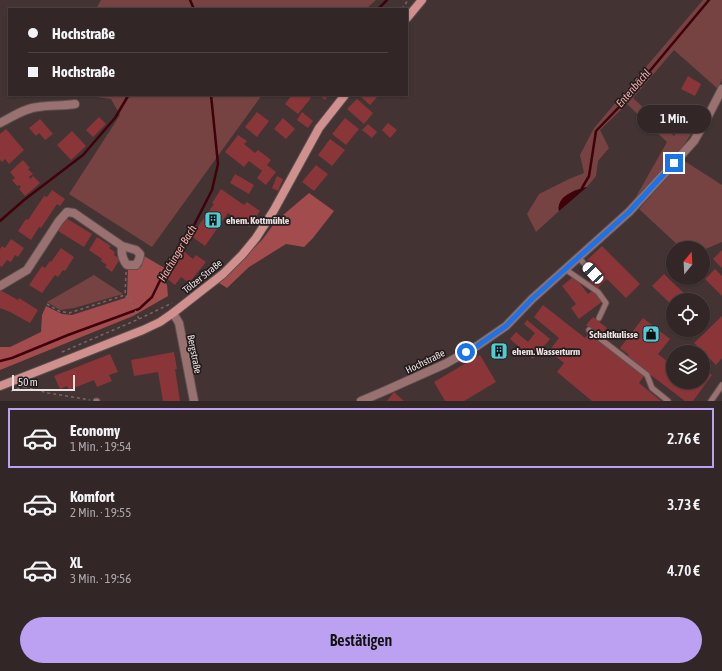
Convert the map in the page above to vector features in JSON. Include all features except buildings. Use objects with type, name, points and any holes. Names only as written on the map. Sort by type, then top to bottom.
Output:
[{"type":"main road","points":[[408,17],[422,0]]},
{"type":"main road","name":"Tölzer Straße","points":[[0,386],[160,322],[223,274],[256,238],[285,192],[319,128],[344,96]]},
{"type":"street","name":"Hochstraße","points":[[361,401],[415,378],[477,346],[506,326],[532,299],[629,212],[694,141],[722,89]]},
{"type":"street","points":[[0,122],[37,107],[75,104]]},
{"type":"street","points":[[0,286],[27,270],[59,221],[67,212],[74,213],[122,246],[136,250],[140,254],[140,261],[136,265],[127,265],[122,256],[122,246]]},
{"type":"street","name":"Bergstraße","points":[[173,313],[179,323],[194,401]]},
{"type":"lane","points":[[578,257],[593,273]]},
{"type":"lane","points":[[565,269],[598,292],[606,303],[599,318]]},
{"type":"lane","points":[[589,330],[647,375],[652,388],[668,401]]},
{"type":"lane","points":[[711,401],[722,385]]},
{"type":"path","points":[[127,265],[125,294],[131,301],[139,318]]},
{"type":"path","points":[[47,304],[59,311],[69,313],[125,294]]},
{"type":"path","points":[[56,354],[173,302]]},
{"type":"path","points":[[11,392],[24,387],[48,393],[97,401]]},
{"type":"shaded area","points":[[101,0],[376,0],[367,8],[97,8]]},
{"type":"shaded area","points":[[703,0],[722,0],[722,79],[718,89],[674,50],[633,98],[674,136],[697,105],[706,110],[684,145],[633,202],[667,142],[627,104],[600,130],[609,148],[598,161],[596,176],[587,187],[575,190],[563,198],[558,208],[559,211],[536,232],[527,214],[539,194],[584,173],[580,155],[594,128]]},
{"type":"shaded area","points":[[89,96],[261,96],[152,247],[69,194],[120,115],[111,99]]},
{"type":"shaded area","points":[[683,160],[722,185],[722,242],[710,247],[710,241],[673,241],[639,209]]},
{"type":"shaded area","points":[[587,187],[559,211],[560,201],[567,194]]},
{"type":"shaded area","points":[[309,193],[334,211],[304,247],[286,244],[249,267],[227,288],[219,283],[262,240],[276,221]]},
{"type":"shaded area","points":[[144,256],[168,270],[163,280],[167,285],[168,296],[133,316],[0,370],[0,347],[10,347],[41,332],[42,315],[46,306],[62,314],[72,315],[125,298],[127,295],[128,269],[137,270],[141,267]]},
{"type":"shaded area","points":[[94,275],[123,294],[74,308],[60,310],[47,302]]},
{"type":"waterway","name":"Hachinger Bach","points":[[190,0],[194,8]]},
{"type":"waterway","points":[[379,8],[387,0]]},
{"type":"waterway","name":"Entenbächl","points":[[582,188],[589,176],[596,131],[623,103],[709,0]]},
{"type":"waterway","points":[[0,221],[24,200],[83,155],[115,118],[128,96]]},
{"type":"waterway","name":"Hachinger Bach","points":[[0,361],[12,358],[68,335],[139,309],[152,297],[169,262],[189,235],[212,190],[218,164],[211,96]]},
{"type":"place","name":"ehem. Kottmühle","points":[[213,220]]},
{"type":"place","name":"Schaltkulisse","points":[[651,334]]},
{"type":"place","name":"ehem. Wasserturm","points":[[499,351]]},
{"type":"route","points":[[466,352],[506,326],[551,281],[629,212],[674,163]]}]
